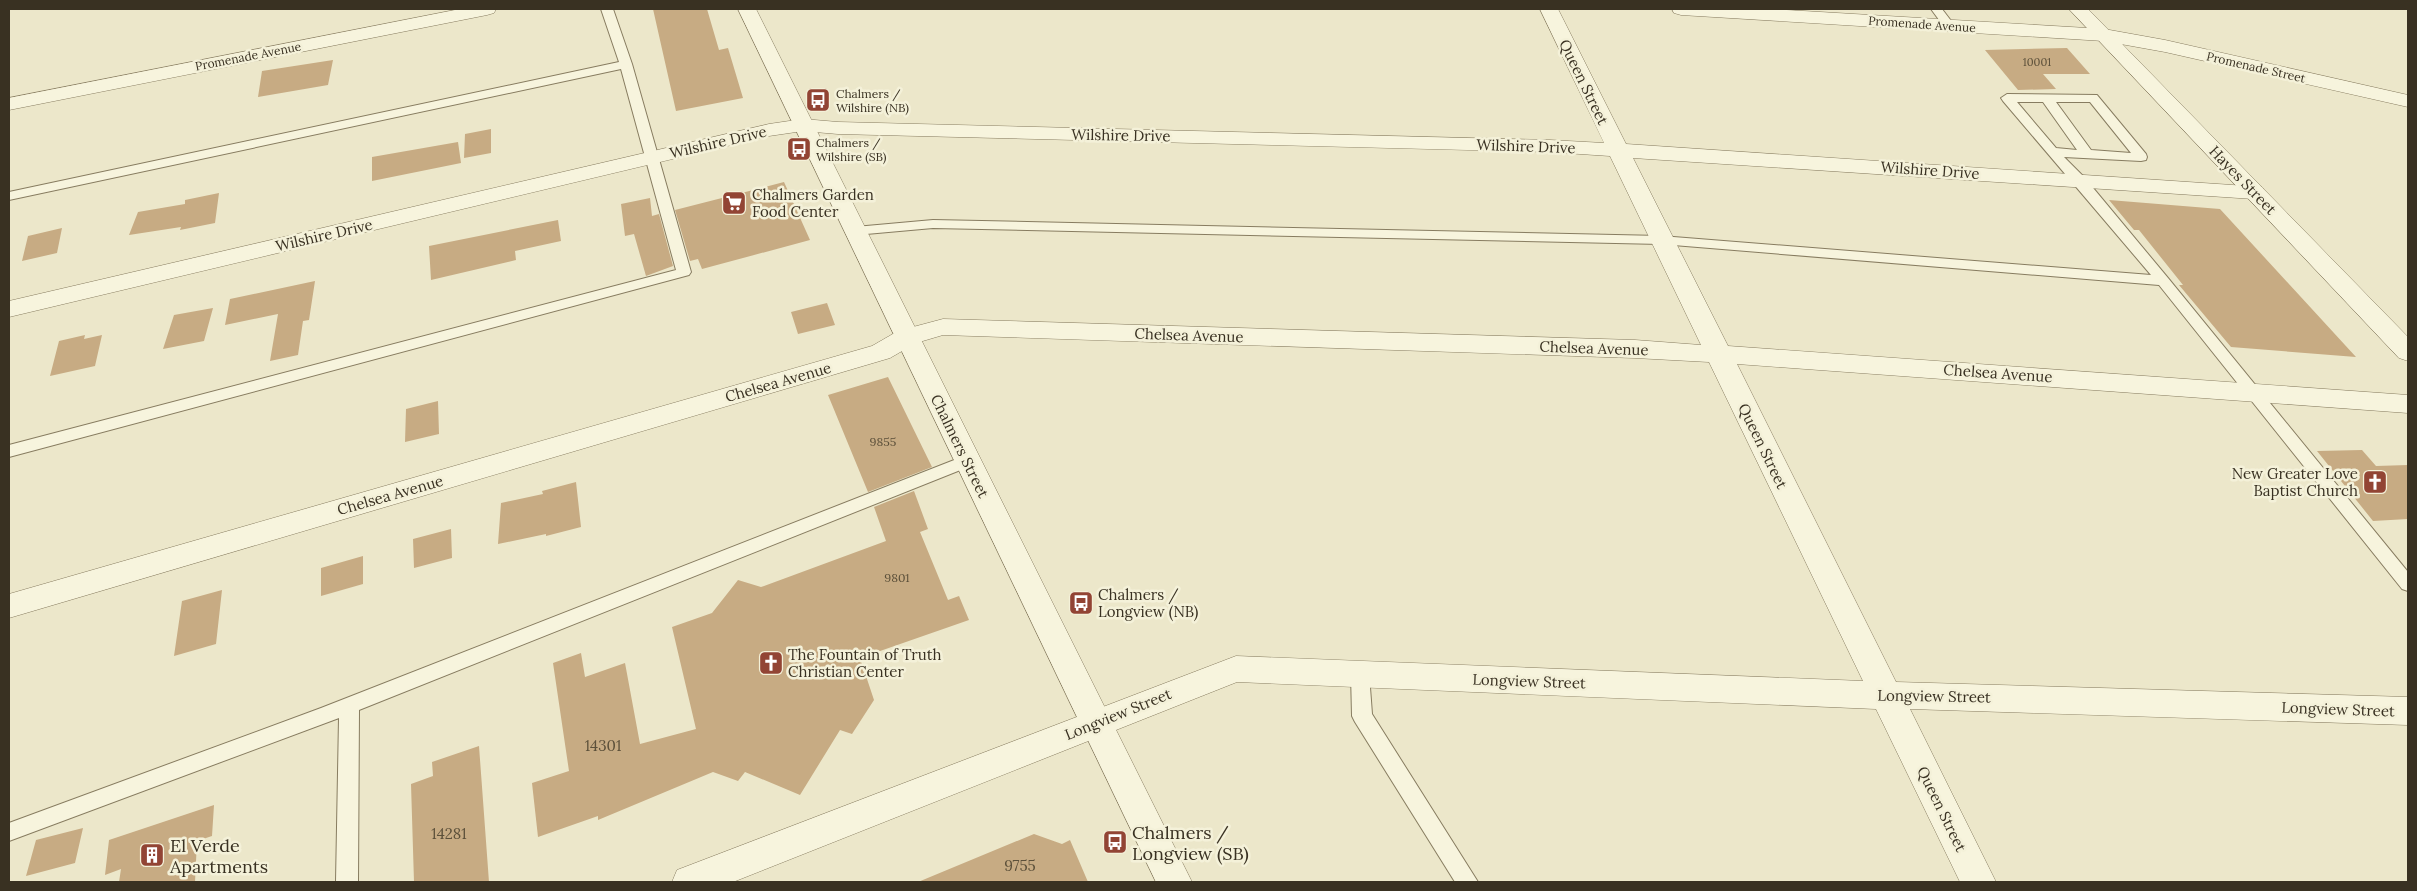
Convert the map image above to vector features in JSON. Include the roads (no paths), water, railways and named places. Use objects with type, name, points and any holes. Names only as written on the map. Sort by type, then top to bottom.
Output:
[{"type":"street","name":"Promenade Avenue","points":[[9,104],[487,9]]},
{"type":"street","name":"Chalmers Street","points":[[747,9],[1174,882]]},
{"type":"street","name":"Queen Street","points":[[1548,9],[1978,882]]},
{"type":"street","name":"Promenade Avenue","points":[[1681,9],[2104,35]]},
{"type":"street","name":"Hayes Street","points":[[2078,9],[2408,352]]},
{"type":"street","name":"Promenade Street","points":[[2104,35],[2165,46],[2408,101]]},
{"type":"street","name":"Wilshire Drive","points":[[9,309],[768,130],[803,125],[833,128],[1550,146],[2254,192]]},
{"type":"street","name":"Chelsea Avenue","points":[[9,606],[881,352],[907,337],[943,327],[1625,349],[1718,354],[2408,404]]},
{"type":"street","name":"Longview Street","points":[[690,882],[1236,669],[1886,696],[1928,695],[2408,711]]},
{"type":"lane","points":[[9,451],[684,272],[626,64],[607,9]]},
{"type":"lane","points":[[1936,9],[1949,26]]},
{"type":"lane","points":[[9,196],[626,64]]},
{"type":"lane","points":[[2052,152],[2141,157],[2093,98],[2007,98],[2052,152],[2079,180],[2163,281],[2408,584]]},
{"type":"lane","points":[[2047,98],[2088,154]]},
{"type":"lane","points":[[855,231],[933,224],[1661,240],[2163,281]]},
{"type":"lane","points":[[9,832],[349,705],[967,461]]},
{"type":"lane","points":[[1360,674],[1362,716],[1467,882]]},
{"type":"lane","points":[[347,882],[349,705]]},
{"type":"place","name":"Chalmers / Wilshire (NB)","points":[[818,100]]},
{"type":"place","name":"Chalmers / Wilshire (SB)","points":[[799,149]]},
{"type":"place","name":"Chalmers Garden Food Center","points":[[734,203]]},
{"type":"place","name":"New Greater Love Baptist Church","points":[[2375,482]]},
{"type":"place","name":"Chalmers / Longview (NB)","points":[[1081,603]]},
{"type":"place","name":"The Fountain of Truth Christian Center","points":[[771,663]]},
{"type":"place","name":"Chalmers / Longview (SB)","points":[[1115,842]]},
{"type":"place","name":"El Verde Apartments","points":[[152,855]]}]
